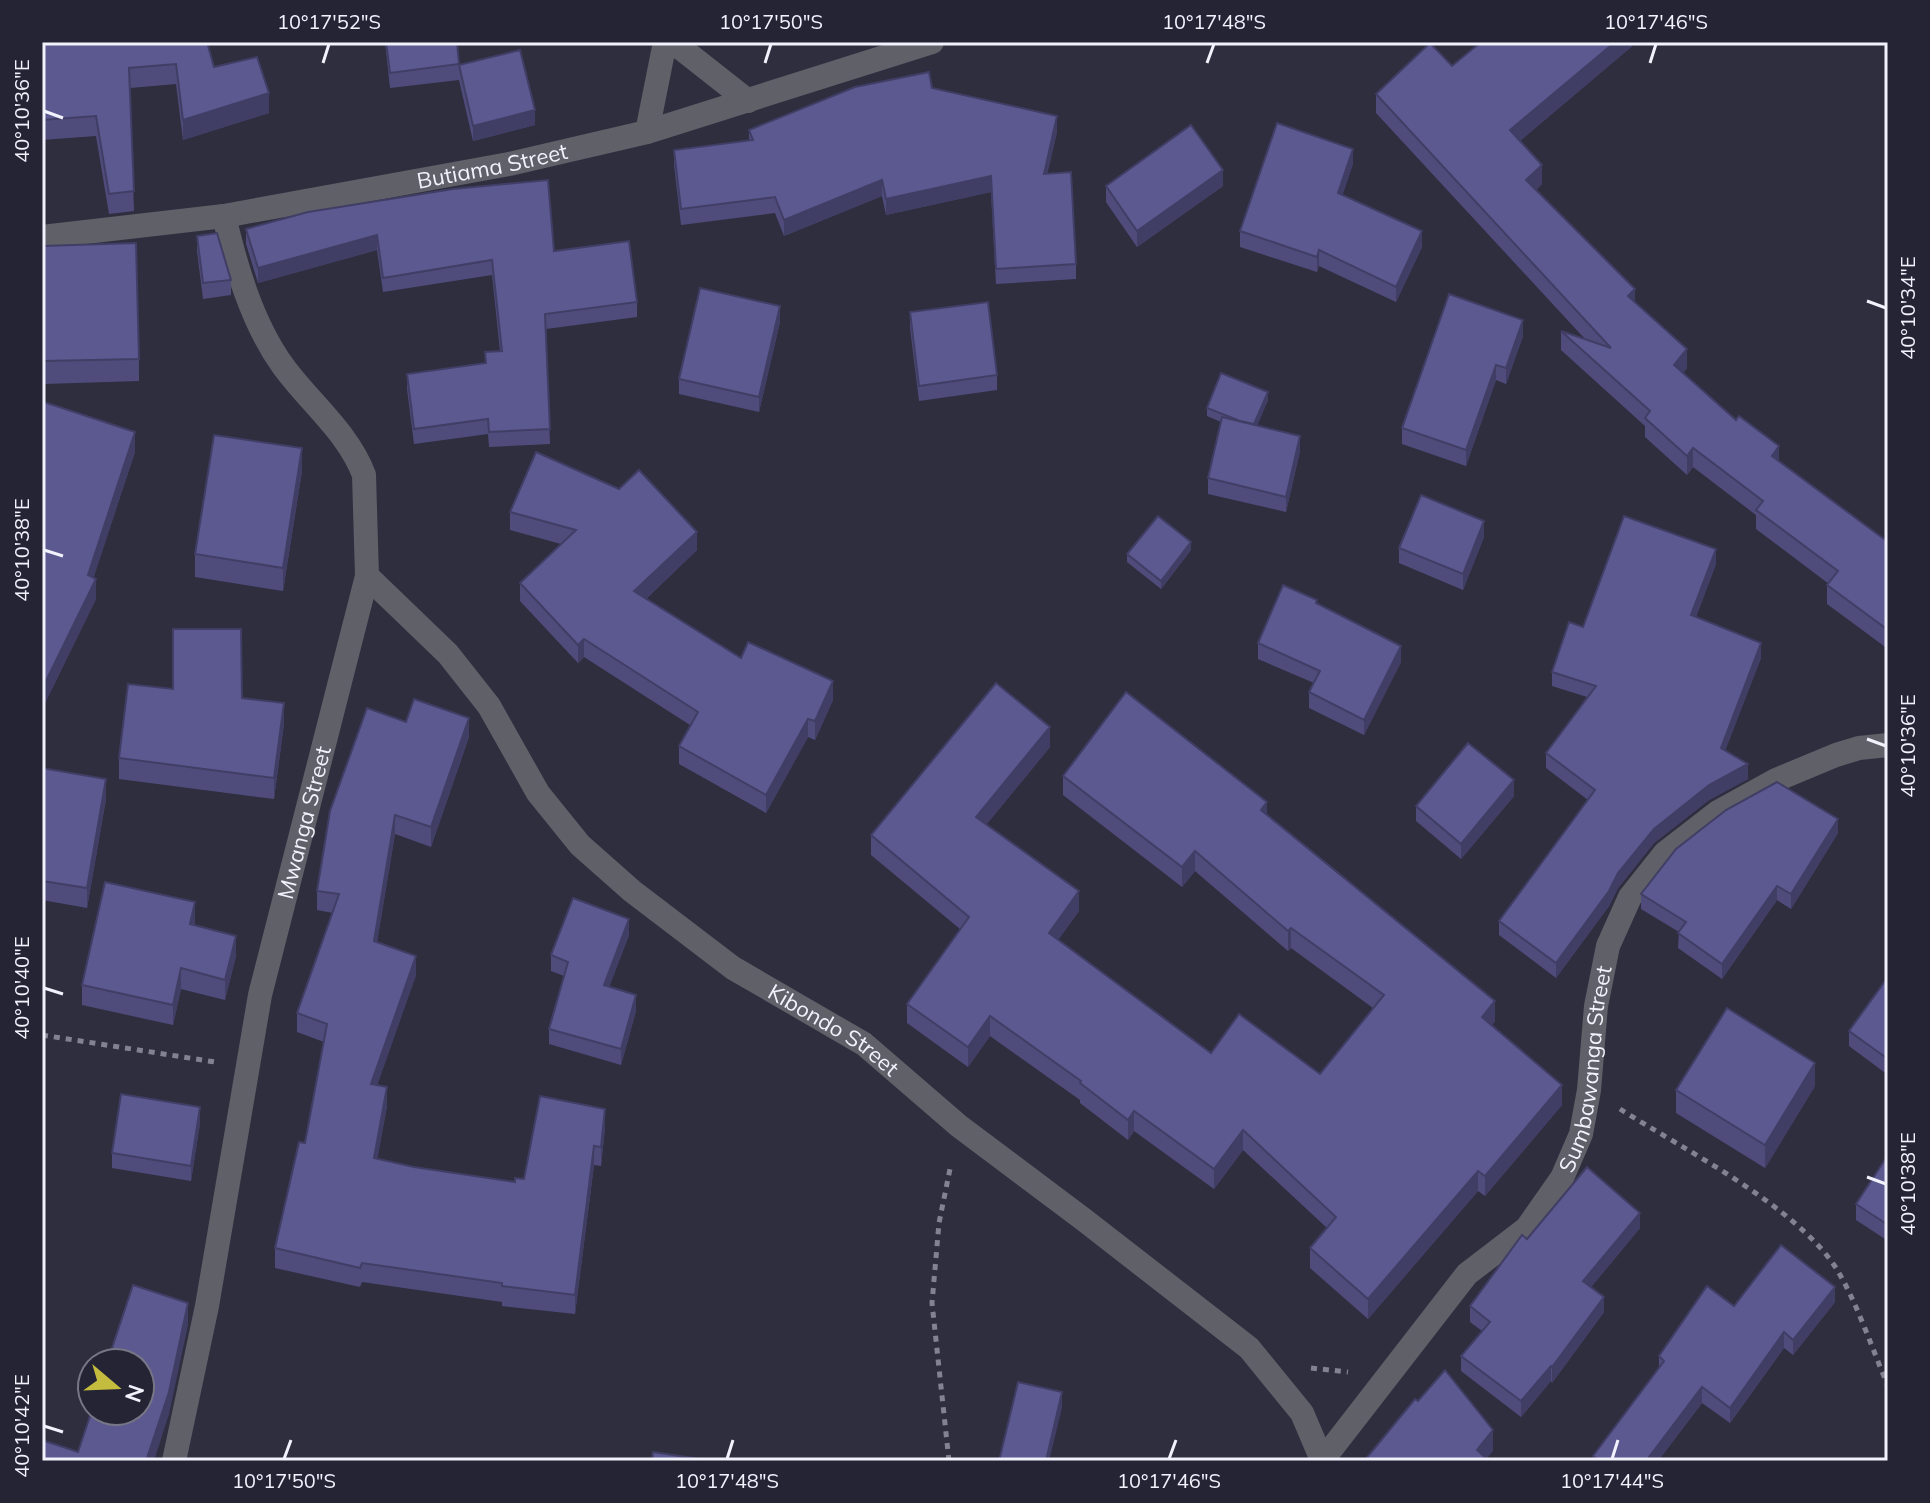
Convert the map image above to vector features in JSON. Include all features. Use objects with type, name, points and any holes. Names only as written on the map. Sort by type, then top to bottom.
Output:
[{"type":"street","points":[[647,132],[665,42]]},
{"type":"street","points":[[673,42],[748,101]]},
{"type":"street","name":"Butiama Street","points":[[42,237],[224,216],[509,164],[647,132],[932,42]]},
{"type":"street","name":"Mwanga Street","points":[[174,1461],[207,1306],[260,995],[367,576],[364,475],[359,461],[277,357],[241,281],[224,216]]},
{"type":"street","name":"Kibondo Street","points":[[367,576],[448,654],[489,706],[538,793],[580,845],[632,891],[733,968],[864,1044],[959,1126],[1249,1348],[1302,1413],[1322,1461]]},
{"type":"street","name":"Sumbawanga Street","points":[[1322,1461],[1467,1274],[1527,1228],[1562,1178],[1581,1134],[1589,1090],[1596,1006],[1608,946],[1630,897],[1665,853],[1718,812],[1776,780],[1859,748],[1888,745]]},
{"type":"path","points":[[42,1035],[247,1067]]},
{"type":"path","points":[[1589,1090],[1758,1196],[1802,1230],[1835,1268],[1888,1386]]},
{"type":"path","points":[[949,1461],[932,1303],[939,1223],[959,1126]]},
{"type":"path","points":[[1249,1348],[1311,1368],[1388,1375]]},
{"type":"building","points":[[207,42],[214,67],[257,57],[269,93],[183,120],[176,64],[129,68],[134,191],[109,194],[96,116],[42,120],[42,43]]},
{"type":"building","points":[[386,42],[457,42],[459,64],[390,73]]},
{"type":"building","points":[[1481,42],[1615,42],[1510,130],[1542,165],[1526,180],[1635,289],[1628,296],[1687,349],[1674,365],[1736,420],[1739,416],[1779,446],[1772,456],[1888,542],[1888,630],[1827,585],[1838,571],[1756,510],[1763,501],[1693,448],[1687,456],[1645,418],[1650,411],[1561,331],[1611,348],[1376,94],[1430,43],[1452,66]]},
{"type":"building","points":[[520,50],[535,110],[473,126],[459,65]]},
{"type":"building","points":[[929,72],[932,88],[1057,116],[1044,174],[1071,172],[1076,264],[996,269],[991,176],[886,199],[882,180],[784,220],[775,197],[681,209],[674,150],[753,140],[749,130],[855,87]]},
{"type":"building","points":[[1277,123],[1353,149],[1338,193],[1422,231],[1396,287],[1319,250],[1317,257],[1240,231]]},
{"type":"building","points":[[1191,125],[1223,170],[1137,231],[1106,186]]},
{"type":"building","points":[[548,180],[554,251],[629,241],[637,302],[545,314],[550,429],[489,432],[488,419],[414,429],[407,374],[486,363],[485,352],[502,351],[492,260],[383,278],[377,235],[258,268],[246,229],[308,212],[453,189]]},
{"type":"building","points":[[217,233],[231,280],[203,283],[197,236]]},
{"type":"building","points":[[136,243],[139,359],[44,361],[42,246]]},
{"type":"building","points":[[700,288],[780,306],[759,397],[679,379]]},
{"type":"building","points":[[1449,294],[1523,320],[1506,368],[1496,365],[1466,450],[1402,428]]},
{"type":"building","points":[[988,302],[997,375],[919,386],[910,312]]},
{"type":"building","points":[[1221,373],[1268,392],[1254,424],[1207,408]]},
{"type":"building","points":[[44,402],[135,432],[88,575],[96,579],[45,683],[42,681]]},
{"type":"building","points":[[1222,417],[1300,436],[1286,497],[1208,478]]},
{"type":"building","points":[[214,435],[302,448],[283,568],[195,554]]},
{"type":"building","points":[[536,452],[619,489],[639,470],[697,532],[634,591],[741,658],[748,642],[833,681],[815,721],[808,719],[766,795],[679,746],[698,712],[584,639],[578,645],[520,583],[576,530],[510,512]]},
{"type":"building","points":[[1421,495],[1484,521],[1463,574],[1399,548]]},
{"type":"building","points":[[1158,516],[1191,542],[1161,581],[1127,554]]},
{"type":"building","points":[[1624,516],[1716,549],[1691,615],[1761,643],[1721,748],[1748,764],[1709,785],[1654,829],[1618,873],[1609,891],[1556,963],[1499,921],[1595,790],[1546,753],[1596,686],[1552,672],[1569,622],[1583,627]]},
{"type":"building","points":[[1283,585],[1401,646],[1364,720],[1309,692],[1320,671],[1258,643]]},
{"type":"building","points":[[173,629],[241,629],[242,698],[284,703],[274,778],[119,758],[128,684],[173,689]]},
{"type":"building","points":[[996,683],[1050,727],[976,817],[1079,891],[1049,933],[1211,1053],[1239,1014],[1320,1074],[1384,995],[1291,928],[1288,931],[1195,851],[1182,867],[1063,776],[1126,692],[1267,802],[1261,810],[1495,1001],[1482,1017],[1562,1085],[1485,1176],[1478,1171],[1368,1299],[1310,1248],[1336,1217],[1243,1130],[1214,1169],[1134,1111],[1128,1120],[1081,1081],[990,1016],[968,1047],[907,1004],[969,917],[871,835]]},
{"type":"building","points":[[414,699],[469,718],[431,827],[395,815],[374,941],[416,956],[371,1084],[387,1087],[374,1158],[515,1182],[515,1178],[524,1179],[540,1096],[605,1109],[601,1147],[594,1146],[575,1295],[362,1263],[360,1268],[275,1248],[299,1142],[305,1143],[327,1024],[297,1013],[339,894],[317,891],[330,811],[367,708],[406,722]]},
{"type":"building","points":[[1468,743],[1514,780],[1461,844],[1416,806]]},
{"type":"building","points":[[42,768],[106,779],[87,888],[42,881]]},
{"type":"building","points":[[1777,782],[1838,819],[1791,894],[1777,886],[1722,964],[1678,933],[1686,922],[1641,894],[1676,849],[1726,810]]},
{"type":"building","points":[[105,882],[195,902],[190,924],[236,936],[225,980],[181,968],[173,1005],[82,985]]},
{"type":"building","points":[[573,898],[629,919],[604,985],[636,995],[621,1049],[549,1029],[568,962],[551,955]]},
{"type":"building","points":[[1888,977],[1888,1059],[1849,1031]]},
{"type":"building","points":[[1727,1008],[1815,1063],[1765,1145],[1676,1090]]},
{"type":"building","points":[[121,1094],[200,1107],[191,1166],[112,1153]]},
{"type":"building","points":[[1888,1155],[1888,1225],[1856,1204]]},
{"type":"building","points":[[1587,1167],[1640,1213],[1583,1281],[1604,1297],[1552,1367],[1521,1401],[1461,1356],[1490,1322],[1470,1306],[1522,1235],[1527,1239]]},
{"type":"building","points":[[1781,1245],[1835,1287],[1793,1340],[1784,1332],[1730,1408],[1702,1387],[1646,1461],[1600,1461],[1593,1456],[1664,1361],[1659,1356],[1707,1286],[1734,1306]]},
{"type":"building","points":[[133,1285],[188,1303],[169,1392],[146,1461],[42,1461],[42,1440],[78,1452],[86,1427],[156,1427],[156,1347],[112,1347]]},
{"type":"building","points":[[1445,1370],[1493,1430],[1477,1450],[1489,1461],[1364,1461],[1415,1399],[1418,1401]]},
{"type":"building","points":[[1018,1382],[1062,1392],[1046,1461],[999,1461]]},
{"type":"building","points":[[653,1452],[713,1461],[652,1461]]}]
